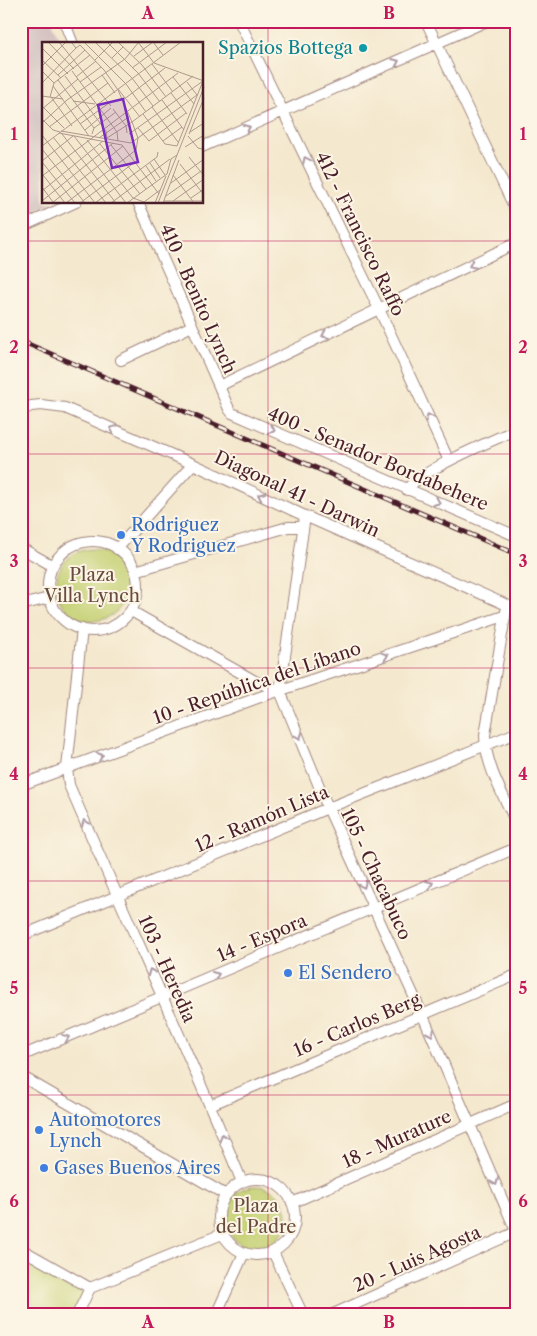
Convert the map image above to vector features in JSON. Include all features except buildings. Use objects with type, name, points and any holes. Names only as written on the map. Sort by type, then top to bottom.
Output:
[{"type":"street","points":[[64,21],[72,42]]},
{"type":"street","name":"412 - Francisco Raffo","points":[[239,21],[379,310],[449,462]]},
{"type":"street","points":[[426,21],[516,211]]},
{"type":"street","points":[[204,146],[487,21]]},
{"type":"street","points":[[21,227],[72,204]]},
{"type":"street","name":"410 - Benito Lynch","points":[[139,204],[228,409]]},
{"type":"street","points":[[219,386],[516,244]]},
{"type":"street","points":[[120,360],[192,326]]},
{"type":"street","name":"Diagonal 41 - Darwin","points":[[21,411],[31,406],[41,405],[65,408],[192,464],[304,522],[509,610]]},
{"type":"street","name":"400 - Senador Bordabehere","points":[[228,409],[232,413],[516,536]]},
{"type":"street","points":[[407,490],[415,480],[516,430]]},
{"type":"street","points":[[117,549],[192,464]]},
{"type":"street","points":[[131,611],[255,681],[280,691],[304,522],[135,571]]},
{"type":"street","points":[[102,542],[117,549],[131,562],[138,580],[138,591],[131,611],[114,627],[100,631],[82,630],[63,620],[54,610],[49,598],[49,576],[53,566],[63,553],[82,543],[102,542]]},
{"type":"street","points":[[21,548],[53,566]]},
{"type":"street","points":[[21,605],[49,598]]},
{"type":"street","points":[[509,610],[485,735],[485,746],[489,762],[516,822]]},
{"type":"street","name":"10 - República del Líbano","points":[[21,785],[509,610]]},
{"type":"street","name":"103 - Heredia","points":[[82,630],[67,768],[69,785],[242,1182]]},
{"type":"street","name":"105 - Chacabuco","points":[[280,691],[328,808],[423,1016],[516,1231]]},
{"type":"street","name":"12 - Ramón Lista","points":[[21,936],[516,732]]},
{"type":"street","name":"14 - Espora","points":[[21,1056],[516,848]]},
{"type":"street","name":"16 - Carlos Berg","points":[[210,1105],[516,975]]},
{"type":"street","points":[[21,1076],[226,1195]]},
{"type":"street","name":"18 - Murature","points":[[292,1203],[516,1104]]},
{"type":"street","points":[[254,1179],[266,1180],[277,1185],[286,1193],[292,1203],[295,1214],[294,1226],[290,1236],[283,1245],[273,1252],[259,1255],[244,1253],[235,1249],[222,1234],[218,1214],[221,1204],[230,1190],[242,1182],[254,1179]]},
{"type":"street","name":"20 - Luis Agosta","points":[[331,1315],[516,1231]]},
{"type":"street","points":[[77,1315],[90,1288],[222,1234]]},
{"type":"street","points":[[21,1249],[90,1288]]},
{"type":"street","points":[[273,1252],[303,1315]]},
{"type":"street","points":[[216,1315],[244,1253]]},
{"type":"shaded area","points":[[38,21],[52,21],[60,42],[42,42],[42,204],[53,204],[21,219],[21,28]]},
{"type":"green space","name":"Plaza Villa Lynch","points":[[99,549],[118,559],[126,571],[128,585],[126,599],[118,611],[106,619],[85,621],[66,611],[58,599],[56,578],[66,559],[78,551]]},
{"type":"green space","name":"Plaza del Padre","points":[[256,1186],[268,1188],[278,1195],[285,1205],[287,1217],[285,1229],[278,1239],[268,1246],[256,1248],[244,1246],[234,1239],[227,1229],[225,1217],[227,1205],[234,1195],[244,1188]]},
{"type":"green space","points":[[23,1257],[84,1292],[73,1315],[35,1315]]},
{"type":"railway","points":[[21,341],[516,554]]},
{"type":"place","name":"Spazios Bottega","points":[[363,48]]},
{"type":"place","name":"Rodriguez Y Rodriguez","points":[[121,535]]},
{"type":"place","name":"El Sendero","points":[[288,973]]},
{"type":"place","name":"Automotores Lynch","points":[[39,1130]]},
{"type":"place","name":"Gases Buenos Aires","points":[[44,1168]]}]
